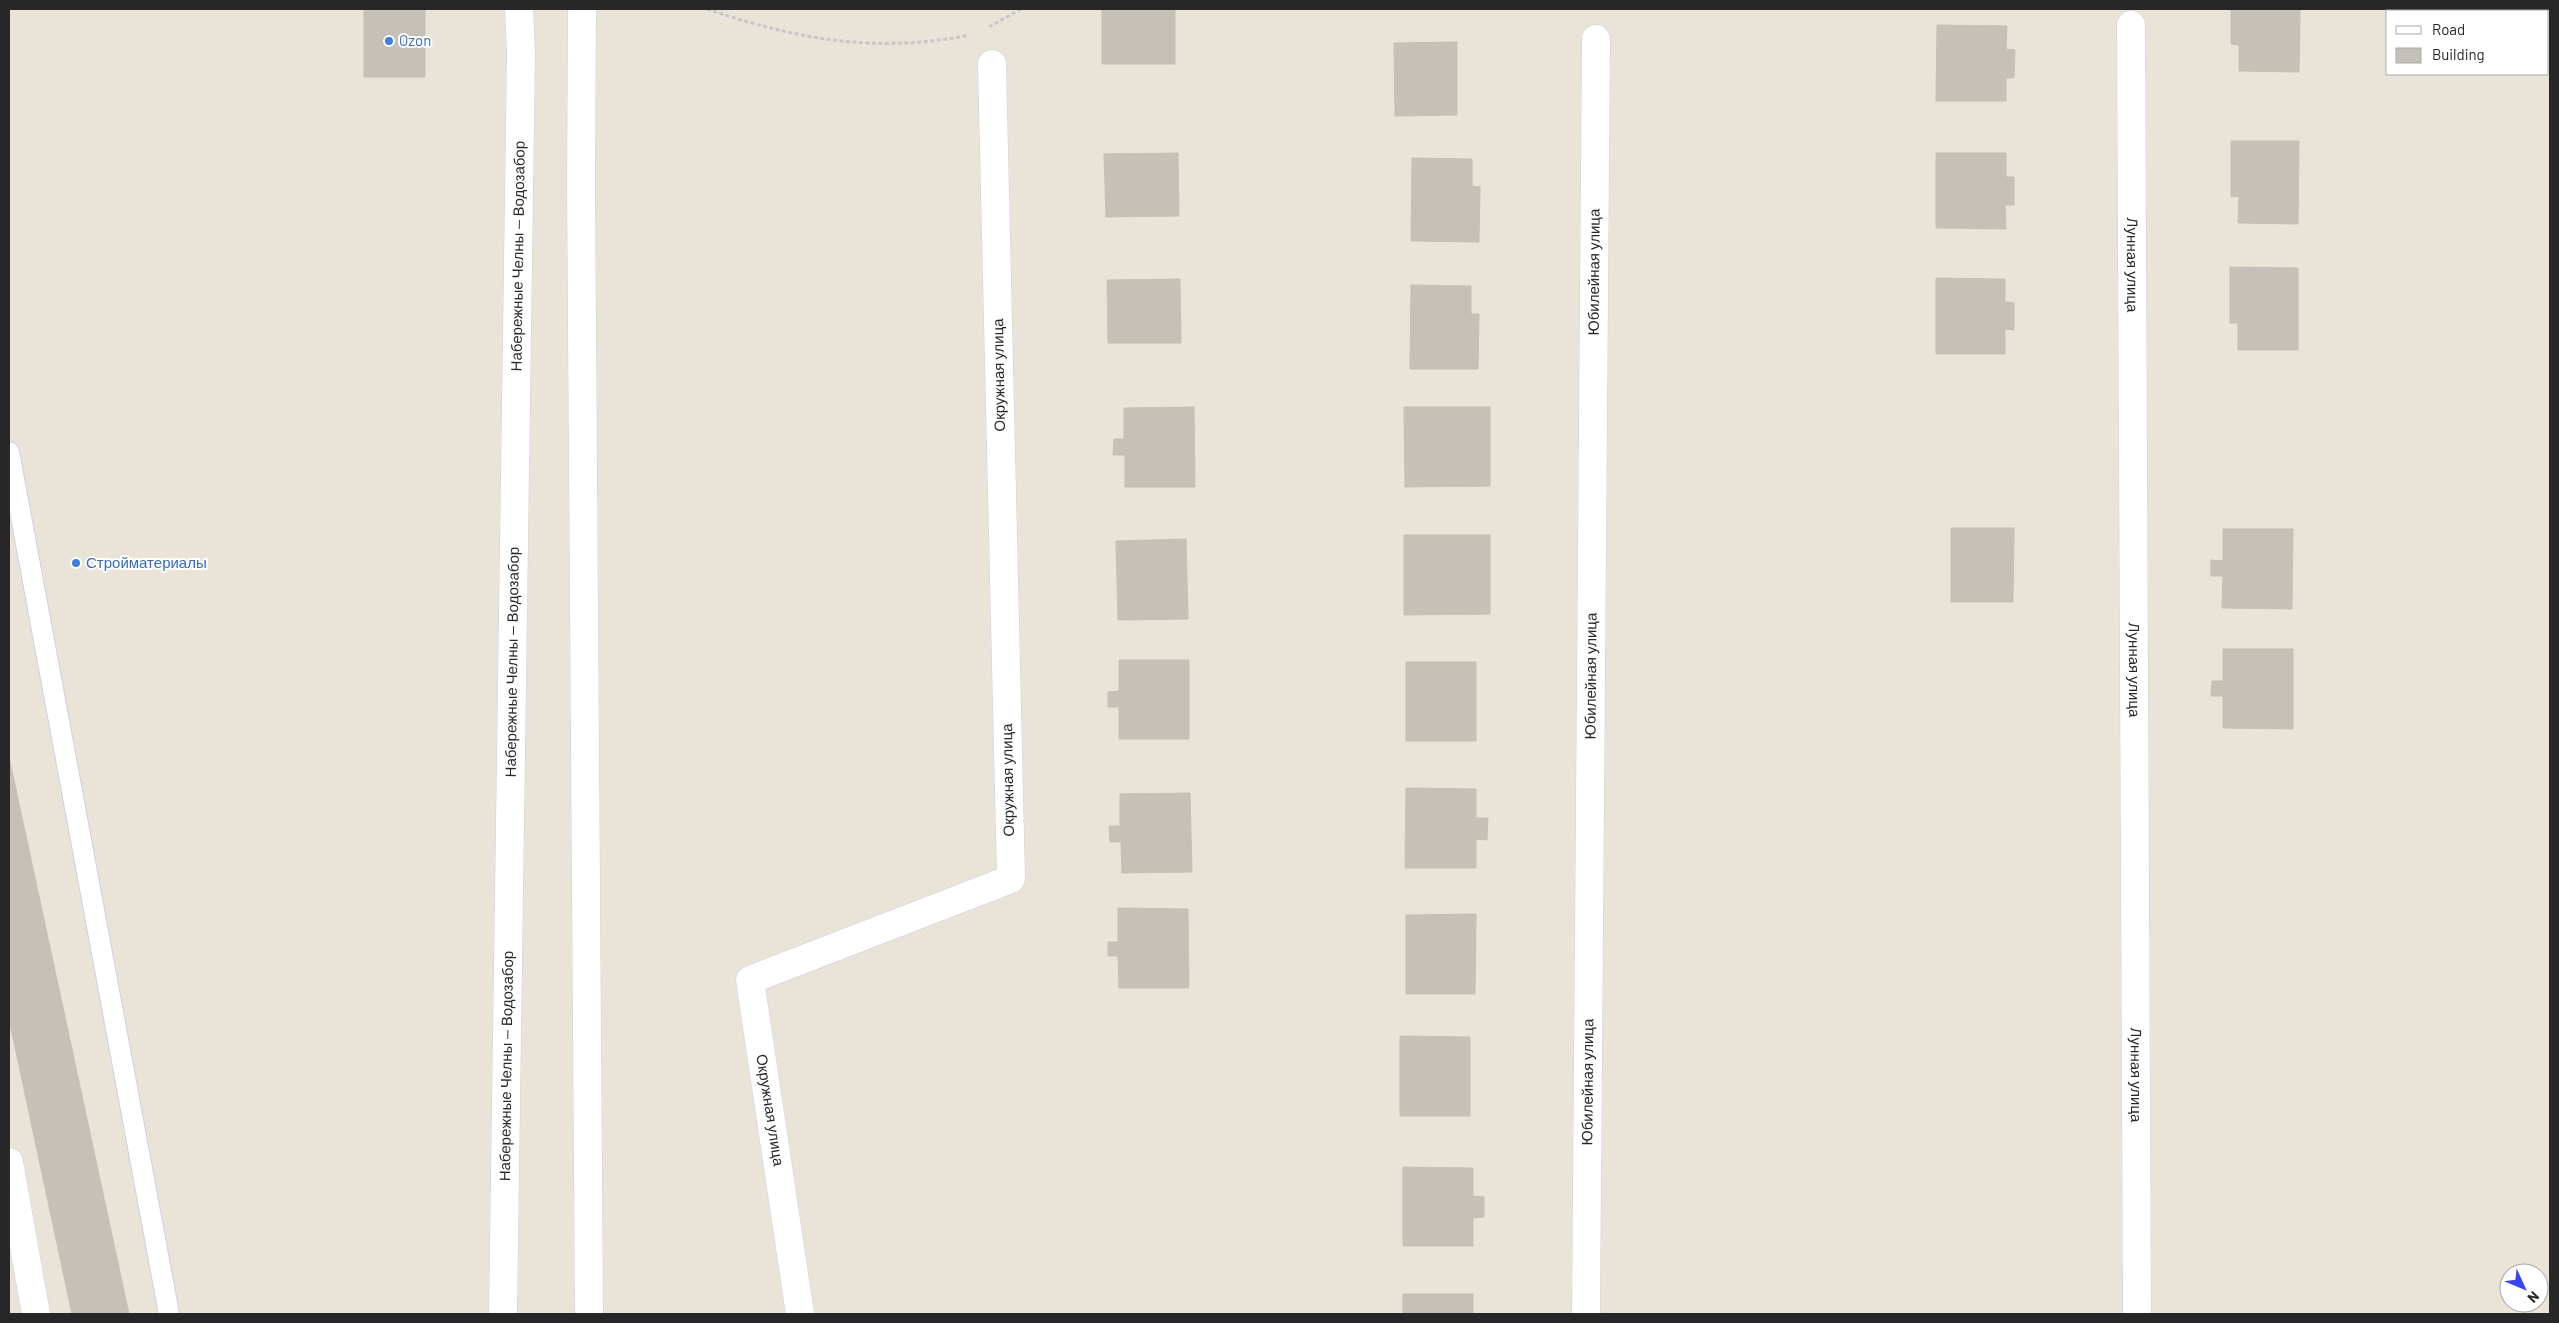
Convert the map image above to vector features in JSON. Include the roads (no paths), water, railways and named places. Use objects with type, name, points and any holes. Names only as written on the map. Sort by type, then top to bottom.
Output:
[{"type":"street","name":"Набережные Челны — Водозабор","points":[[503,1314],[521,53],[519,9]]},
{"type":"street","points":[[582,9],[581,194],[589,1314]]},
{"type":"street","name":"Лунная улица","points":[[2131,25],[2137,1314]]},
{"type":"street","name":"Юбилейная улица","points":[[1586,1314],[1596,39]]},
{"type":"street","name":"Окружная улица","points":[[800,1314],[750,980],[1011,879],[992,64]]},
{"type":"street","points":[[9,1166],[36,1314]]},
{"type":"lane","points":[[9,452],[169,1314]]},
{"type":"place","name":"Ozon","points":[[389,41]]},
{"type":"place","name":"Стройматериалы","points":[[76,563]]}]
